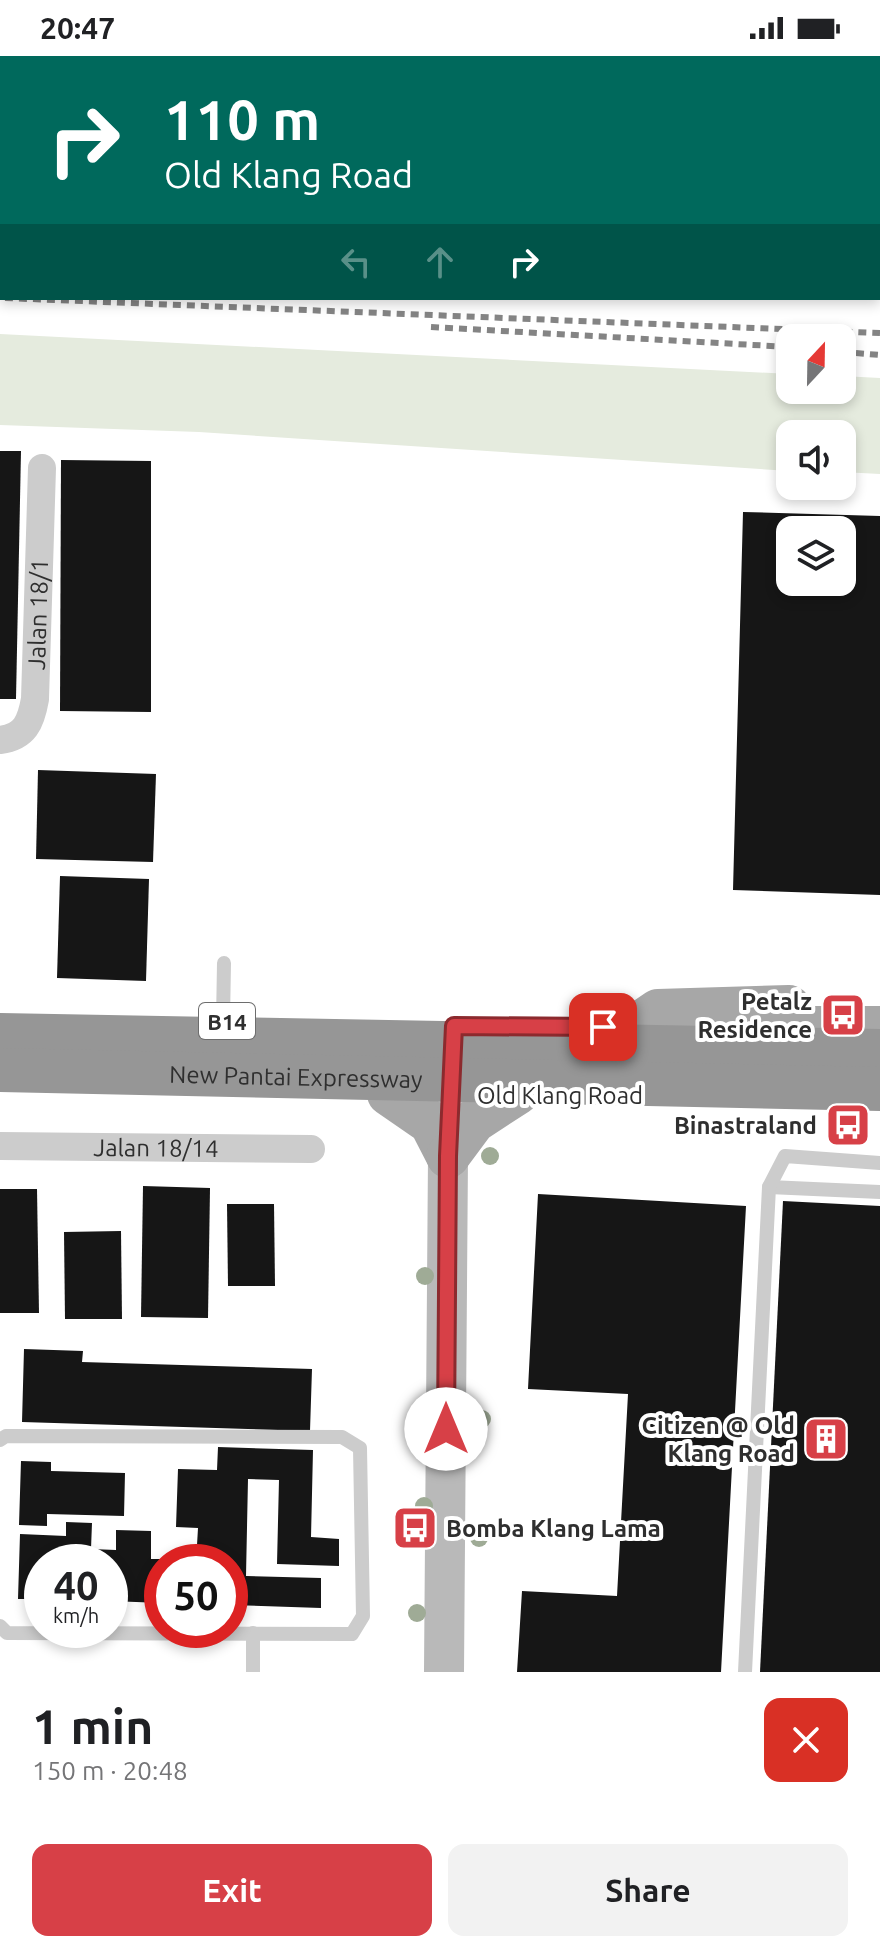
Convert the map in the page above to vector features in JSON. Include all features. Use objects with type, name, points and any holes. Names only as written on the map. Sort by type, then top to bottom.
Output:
[{"type":"highway","name":"New Pantai Expressway","points":[[0,1035],[880,1051]]},
{"type":"highway","name":"New Pantai Expressway","points":[[0,1070],[880,1089]]},
{"type":"main road","points":[[633,1028],[658,1011],[717,1007],[880,1008]]},
{"type":"main road","name":"B14","points":[[0,1017],[454,1026],[880,1028]]},
{"type":"main road","points":[[444,1672],[448,1156],[454,1026]]},
{"type":"main road","name":"Old Klang Road","points":[[0,1086],[451,1095],[880,1097]]},
{"type":"main road","points":[[448,1156],[474,1121],[517,1093]]},
{"type":"main road","points":[[389,1094],[431,1123],[448,1156]]},
{"type":"street","name":"Jalan 18/1","points":[[0,740],[15,738],[24,730],[32,717],[35,699],[42,468]]},
{"type":"street","name":"Jalan 18/14","points":[[0,1146],[311,1149]]},
{"type":"lane","points":[[223,1021],[224,963]]},
{"type":"lane","points":[[745,1672],[769,1187],[785,1156],[880,1163]]},
{"type":"lane","points":[[769,1187],[880,1192]]},
{"type":"lane","points":[[0,1440],[6,1436],[342,1437],[360,1448],[363,1616],[352,1634],[7,1633],[0,1626]]},
{"type":"lane","points":[[253,1633],[253,1672]]},
{"type":"shaded area","points":[[0,334],[776,373],[776,404],[856,404],[856,377],[880,378],[880,474],[856,473],[856,420],[776,420],[776,470],[199,432],[0,425]]},
{"type":"building","points":[[0,451],[21,451],[16,699],[0,699]]},
{"type":"building","points":[[61,460],[151,461],[151,712],[60,711]]},
{"type":"building","points":[[743,512],[880,516],[880,895],[733,890]]},
{"type":"building","points":[[38,770],[156,774],[153,862],[36,859]]},
{"type":"building","points":[[60,876],[149,879],[146,981],[57,978]]},
{"type":"building","points":[[143,1186],[210,1188],[208,1318],[141,1317]]},
{"type":"building","points":[[0,1189],[37,1189],[39,1313],[0,1313]]},
{"type":"building","points":[[538,1194],[746,1206],[721,1672],[517,1672],[522,1591],[617,1596],[628,1394],[528,1389]]},
{"type":"building","name":"Citizen @ Old Klang Road","points":[[783,1201],[880,1206],[880,1672],[760,1672]]},
{"type":"building","points":[[227,1204],[274,1204],[275,1286],[228,1286]]},
{"type":"building","points":[[121,1231],[122,1319],[65,1319],[64,1232]]},
{"type":"building","points":[[24,1349],[83,1351],[82,1362],[312,1369],[310,1431],[22,1422]]},
{"type":"building","points":[[218,1447],[313,1450],[311,1537],[339,1539],[339,1566],[277,1564],[279,1480],[248,1479],[247,1544],[197,1544],[198,1528],[176,1527],[178,1469],[217,1470]]},
{"type":"building","points":[[21,1461],[51,1462],[51,1471],[125,1473],[124,1516],[47,1514],[47,1526],[19,1525]]},
{"type":"building","points":[[66,1522],[92,1523],[91,1544],[24,1544],[24,1599],[18,1599],[20,1534],[66,1536]]},
{"type":"building","points":[[116,1530],[151,1531],[151,1544],[144,1544],[144,1602],[128,1602],[128,1544],[116,1544]]},
{"type":"building","points":[[248,1576],[321,1578],[321,1608],[248,1606]]},
{"type":"railway","points":[[55,300],[880,333]]},
{"type":"railway","points":[[431,327],[776,346]]},
{"type":"railway","points":[[856,353],[880,355]]},
{"type":"place","name":"Petalz Residence","points":[[843,1015]]},
{"type":"place","name":"Binastraland","points":[[848,1125]]},
{"type":"place","name":"Citizen @ Old Klang Road","points":[[826,1439]]},
{"type":"place","name":"Bomba Klang Lama","points":[[415,1528]]},
{"type":"route","points":[[446,1429],[448,1156],[454,1026],[603,1027]]}]
